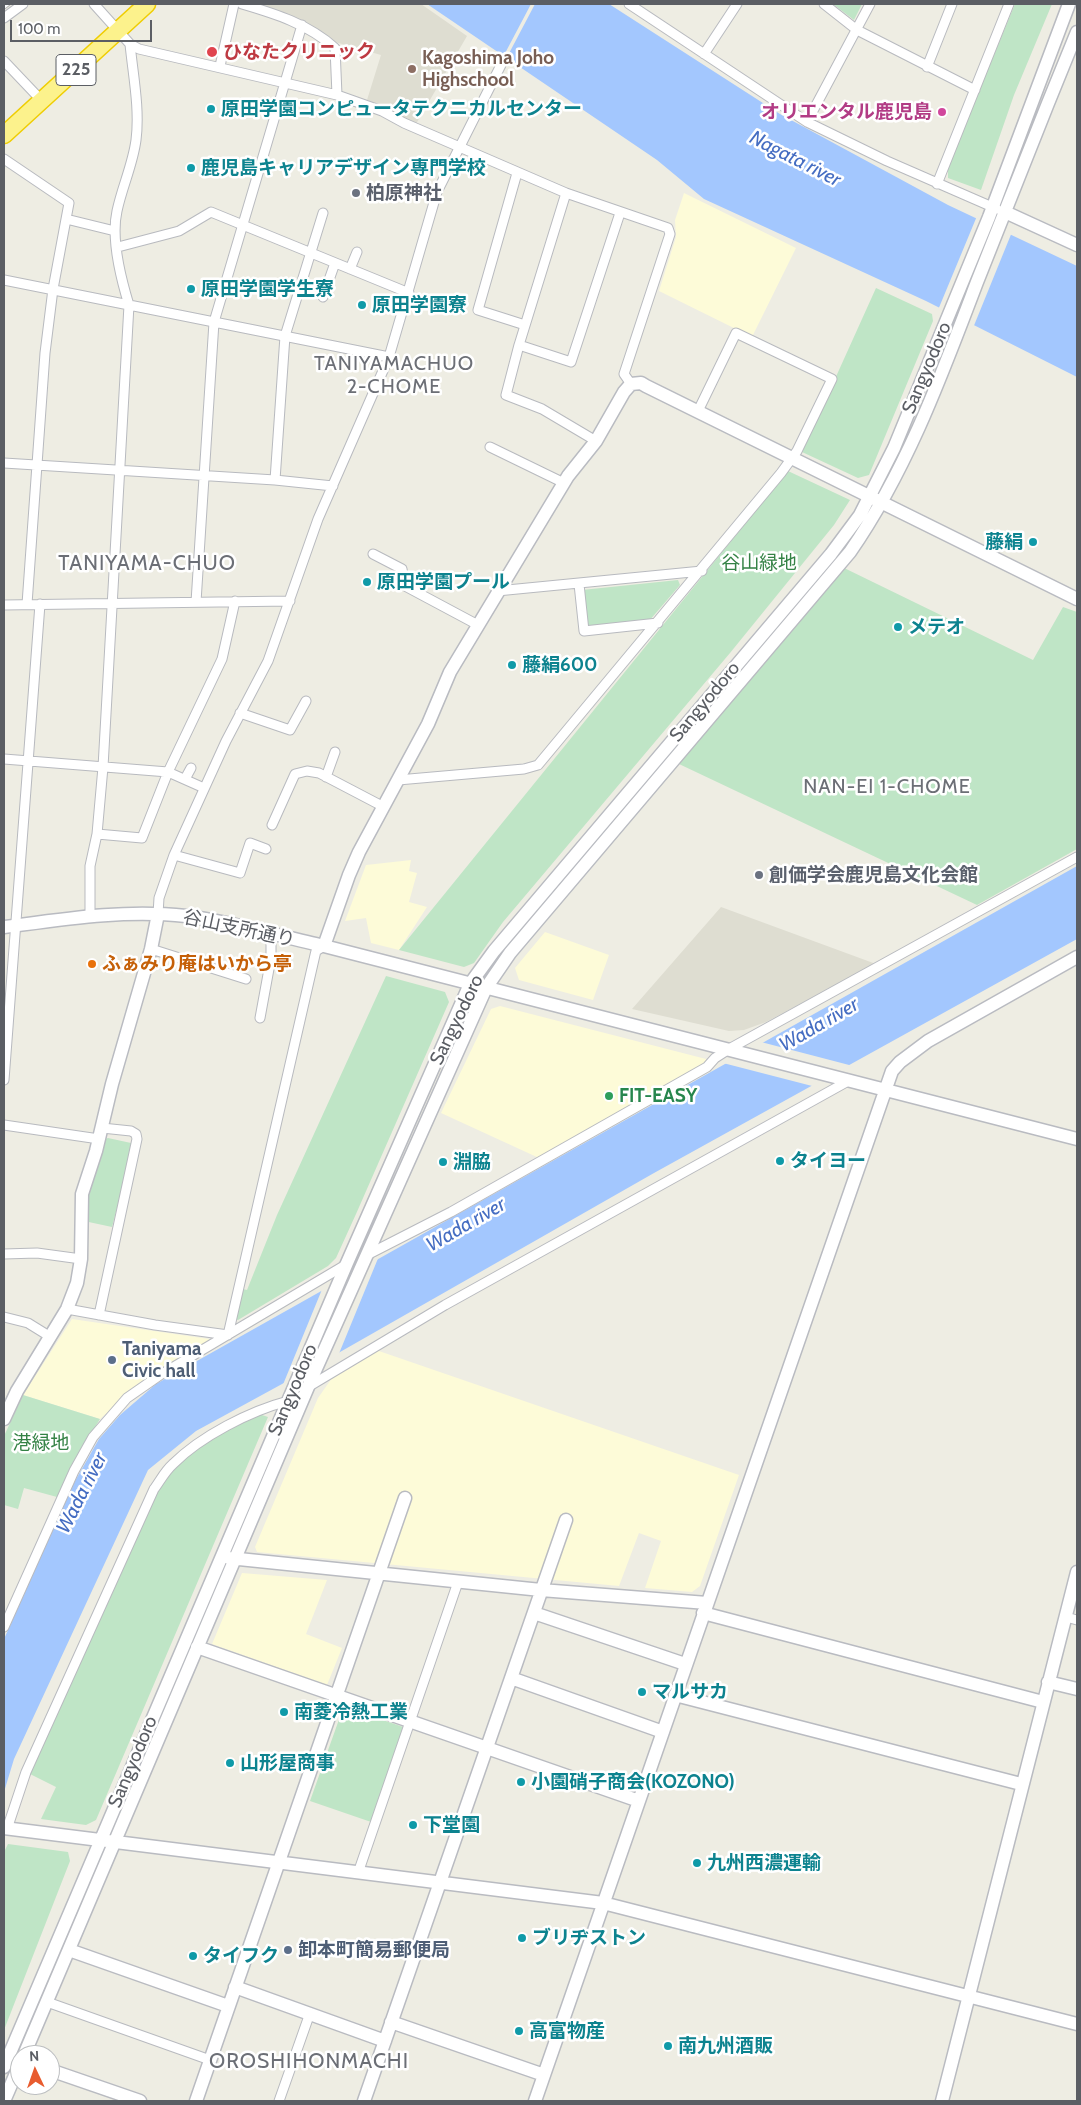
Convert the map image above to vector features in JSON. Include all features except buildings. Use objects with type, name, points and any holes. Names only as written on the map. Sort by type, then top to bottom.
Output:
[{"type":"highway","name":"225","points":[[4,135],[147,4]]},
{"type":"street","points":[[4,18],[23,4]]},
{"type":"street","points":[[94,4],[118,32],[130,44],[139,49],[220,66],[337,95],[382,111],[404,124],[566,194],[670,230],[624,374],[631,384]]},
{"type":"street","points":[[220,66],[234,4]]},
{"type":"street","points":[[242,4],[314,30],[335,48],[337,95]]},
{"type":"street","points":[[629,4],[807,122],[997,214],[1077,245]]},
{"type":"street","points":[[704,54],[737,4]]},
{"type":"street","points":[[824,4],[857,30],[975,90]]},
{"type":"street","points":[[807,122],[870,4]]},
{"type":"street","points":[[927,67],[952,4]]},
{"type":"street","points":[[937,184],[1009,4]]},
{"type":"street","name":"Sangyodoro","points":[[28,2045],[309,1383],[486,988],[529,930],[850,552],[876,500],[921,421],[961,324],[1069,4]]},
{"type":"street","points":[[196,602],[214,322],[302,25]]},
{"type":"street","name":"Sangyodoro","points":[[4,2067],[99,1840],[345,1268],[470,984],[494,951],[831,554],[860,515],[876,500],[894,448],[948,318],[997,214],[1077,32]]},
{"type":"street","points":[[90,916],[90,866],[98,834],[103,767],[130,305],[123,285],[115,231],[117,211],[136,134],[130,44]]},
{"type":"street","points":[[4,1419],[17,1391],[67,1309],[80,1272],[82,1194],[101,1133],[152,949],[159,898],[174,855],[240,712],[268,661],[318,519],[389,357],[409,293],[432,206],[458,148],[504,61]]},
{"type":"street","points":[[4,62],[42,101]]},
{"type":"street","points":[[4,158],[69,203],[53,290],[36,465],[27,604]]},
{"type":"street","points":[[517,173],[478,310],[525,325]]},
{"type":"street","points":[[566,194],[519,345],[506,395],[542,409],[596,441]]},
{"type":"street","points":[[118,247],[179,231],[211,212],[409,293]]},
{"type":"street","points":[[275,480],[285,336],[323,213]]},
{"type":"street","points":[[519,345],[571,362],[620,213]]},
{"type":"street","points":[[66,219],[115,231]]},
{"type":"street","points":[[350,269],[357,252]]},
{"type":"street","points":[[323,297],[335,263]]},
{"type":"street","points":[[4,280],[389,357]]},
{"type":"street","points":[[398,780],[535,767],[702,571],[791,458],[832,379],[736,333],[698,411]]},
{"type":"street","points":[[228,1335],[316,951],[324,946],[349,875],[428,724],[450,672],[497,591],[564,483],[596,441],[624,392],[631,384],[641,383],[1077,599]]},
{"type":"street","points":[[490,447],[564,483]]},
{"type":"street","points":[[4,463],[275,480],[333,486]]},
{"type":"street","points":[[373,554],[402,569],[405,586],[478,625]]},
{"type":"street","points":[[497,591],[702,571]]},
{"type":"street","points":[[579,584],[584,631],[658,623]]},
{"type":"street","points":[[4,604],[290,601]]},
{"type":"street","points":[[98,834],[142,838],[168,772],[222,659],[235,602]]},
{"type":"street","points":[[4,1080],[9,926],[28,761],[40,604]]},
{"type":"street","points":[[240,712],[290,730],[306,701]]},
{"type":"street","points":[[326,777],[335,752]]},
{"type":"street","points":[[4,759],[168,772],[204,788]]},
{"type":"street","points":[[185,779],[191,768]]},
{"type":"street","points":[[272,825],[294,774],[311,771],[384,807]]},
{"type":"street","points":[[174,855],[240,873],[250,843],[266,849]]},
{"type":"street","points":[[365,1259],[707,1067],[715,1058],[729,1050],[1077,857]]},
{"type":"street","name":"谷山支所通り","points":[[9,926],[90,916],[158,914],[200,918],[324,946],[1077,1139]]},
{"type":"street","points":[[260,1018],[271,958],[271,934]]},
{"type":"street","points":[[152,949],[246,979]]},
{"type":"street","points":[[535,2101],[884,1089],[892,1071],[900,1062],[928,1042],[1077,957]]},
{"type":"street","points":[[309,1383],[847,1079]]},
{"type":"street","points":[[4,1125],[101,1133],[131,1132],[136,1134],[137,1139],[99,1315]]},
{"type":"street","points":[[4,1254],[37,1253],[81,1259]]},
{"type":"street","points":[[4,1627],[74,1471],[93,1437],[118,1407],[143,1386],[345,1268]]},
{"type":"street","points":[[67,1309],[228,1335]]},
{"type":"street","points":[[4,1317],[28,1323],[49,1336]]},
{"type":"street","points":[[288,1401],[267,1406],[199,1442],[171,1466],[154,1489],[26,1772],[5,1832],[99,1840],[277,1864],[603,1903],[1077,2024]]},
{"type":"street","points":[[196,2101],[405,1498]]},
{"type":"street","points":[[364,2101],[566,1520]]},
{"type":"street","points":[[221,1557],[705,1608],[1042,1702]]},
{"type":"street","points":[[942,2101],[1042,1702],[1072,1618],[1077,1572]]},
{"type":"street","points":[[358,1873],[458,1582]]},
{"type":"street","points":[[534,1613],[685,1664]]},
{"type":"street","points":[[197,1647],[639,1801]]},
{"type":"street","points":[[511,1678],[663,1732]]},
{"type":"street","points":[[1048,1682],[1077,1690]]},
{"type":"street","points":[[675,1695],[1021,1784]]},
{"type":"street","points":[[69,1950],[228,2006]]},
{"type":"street","points":[[235,1988],[385,2041]]},
{"type":"street","points":[[46,2002],[210,2060]]},
{"type":"street","points":[[280,2101],[310,2014]]},
{"type":"street","points":[[391,2022],[544,2075]]},
{"type":"street","points":[[60,2073],[140,2101]]},
{"type":"street","points":[[4,2101],[10,2087]]},
{"type":"shaded area","name":"Kagoshima Joho Highschool","points":[[253,4],[421,4],[467,36],[416,124],[367,100],[381,55],[335,42],[298,19]]},
{"type":"shaded area","points":[[684,193],[796,248],[752,337],[659,291],[676,237],[675,220]]},
{"type":"shaded area","points":[[411,860],[409,871],[417,873],[409,902],[427,907],[399,950],[371,943],[366,918],[345,921],[366,865]]},
{"type":"shaded area","points":[[721,907],[876,964],[766,1022],[744,1030],[729,1031],[632,1009]]},
{"type":"shaded area","points":[[545,932],[609,955],[593,1000],[519,980],[515,968]]},
{"type":"shaded area","points":[[500,1006],[706,1059],[706,1063],[539,1158],[441,1113],[491,1009]]},
{"type":"shaded area","points":[[72,1319],[209,1339],[210,1342],[140,1383],[100,1419],[23,1395]]},
{"type":"shaded area","points":[[376,1350],[739,1475],[700,1586],[692,1592],[645,1588],[661,1541],[639,1533],[619,1586],[257,1552],[255,1547],[318,1398],[332,1378]]},
{"type":"shaded area","points":[[242,1573],[327,1580],[306,1634],[342,1648],[327,1685],[212,1644]]},
{"type":"green space","points":[[833,4],[862,4],[854,20]]},
{"type":"green space","points":[[1015,4],[1052,4],[1014,95],[981,190],[948,178],[948,166]]},
{"type":"green space","points":[[876,288],[932,314],[933,321],[869,475],[858,478],[802,452]]},
{"type":"green space","name":"谷山緑地","points":[[788,471],[850,500],[834,525],[730,653],[503,922],[474,963],[464,967],[399,950]]},
{"type":"green space","points":[[838,565],[1033,660],[1063,607],[1077,612],[1077,849],[977,905],[679,764]]},
{"type":"green space","points":[[678,580],[680,585],[649,621],[589,628],[586,625],[582,590]]},
{"type":"green space","points":[[386,976],[445,992],[449,1002],[356,1214],[336,1258],[328,1266],[238,1320],[235,1319],[243,1289],[247,1290],[277,1215]]},
{"type":"green space","points":[[105,1139],[131,1143],[133,1147],[112,1227],[84,1221],[85,1202]]},
{"type":"green space","name":"港緑地","points":[[23,1395],[100,1419],[71,1467],[57,1497],[24,1488],[18,1509],[4,1505],[4,1436]]},
{"type":"green space","points":[[259,1414],[268,1417],[96,1820],[86,1825],[41,1819],[56,1787],[30,1774],[156,1491],[173,1469],[200,1445]]},
{"type":"green space","points":[[348,1708],[406,1728],[374,1823],[310,1801],[342,1711]]},
{"type":"green space","points":[[8,1844],[68,1852],[70,1861],[4,2030],[4,1852]]},
{"type":"water","name":"Nagata river","points":[[427,4],[609,4],[780,114],[948,205],[1077,266],[1077,377],[926,301],[704,199],[657,160]]},
{"type":"water","name":"Wada river","points":[[1077,866],[1077,939],[654,1173],[326,1360],[196,1431],[148,1470],[14,1759],[4,1792],[4,1639],[75,1481],[99,1439],[120,1415],[156,1384]]},
{"type":"pier","points":[[531,4],[535,4],[505,61],[502,59]]},
{"type":"pier","points":[[977,216],[1012,232],[973,328],[938,310]]},
{"type":"pier","points":[[761,1042],[853,1066],[816,1087],[723,1063]]},
{"type":"pier","points":[[379,1256],[338,1356],[282,1387],[323,1287]]},
{"type":"railway","points":[[4,7],[8,4]]},
{"type":"place","name":"ひなたクリニック","points":[[212,52]]},
{"type":"place","name":"Kagoshima Joho Highschool","points":[[412,69]]},
{"type":"place","name":"原田学園コンピュータテクニカルセンター","points":[[211,109]]},
{"type":"place","name":"オリエンタル鹿児島","points":[[942,112]]},
{"type":"place","name":"鹿児島キャリアデザイン専門学校","points":[[191,168]]},
{"type":"place","name":"柏原神社","points":[[356,193]]},
{"type":"place","name":"原田学園学生寮","points":[[191,289]]},
{"type":"place","name":"原田学園寮","points":[[362,305]]},
{"type":"place","name":"藤絹","points":[[1033,542]]},
{"type":"place","name":"原田学園プール","points":[[367,582]]},
{"type":"place","name":"メテオ","points":[[898,627]]},
{"type":"place","name":"藤絹600","points":[[512,665]]},
{"type":"place","name":"創価学会鹿児島文化会館","points":[[759,875]]},
{"type":"place","name":"ふぁみり庵はいから亭","points":[[92,964]]},
{"type":"place","name":"FIT-EASY","points":[[609,1096]]},
{"type":"place","name":"タイヨー","points":[[780,1161]]},
{"type":"place","name":"淵脇","points":[[443,1162]]},
{"type":"place","name":"Taniyama Civic hall","points":[[112,1360]]},
{"type":"place","name":"マルサカ","points":[[642,1692]]},
{"type":"place","name":"南菱冷熱工業","points":[[284,1712]]},
{"type":"place","name":"山形屋商事","points":[[230,1763]]},
{"type":"place","name":"小園硝子商会(KOZONO)","points":[[521,1782]]},
{"type":"place","name":"下堂園","points":[[413,1825]]},
{"type":"place","name":"九州西濃運輸","points":[[697,1863]]},
{"type":"place","name":"ブリヂストン","points":[[522,1938]]},
{"type":"place","name":"卸本町簡易郵便局","points":[[288,1950]]},
{"type":"place","name":"タイフク","points":[[193,1956]]},
{"type":"place","name":"高富物産","points":[[519,2031]]},
{"type":"place","name":"南九州酒販","points":[[668,2046]]},
{"type":"district","name":"TANIYAMACHUO 2-CHOME","points":[[394,376]]},
{"type":"district","name":"TANIYAMA-CHUO","points":[[147,564]]},
{"type":"district","name":"NAN-EI 1-CHOME","points":[[887,787]]},
{"type":"district","name":"OROSHIHONMACHI","points":[[309,2062]]}]
